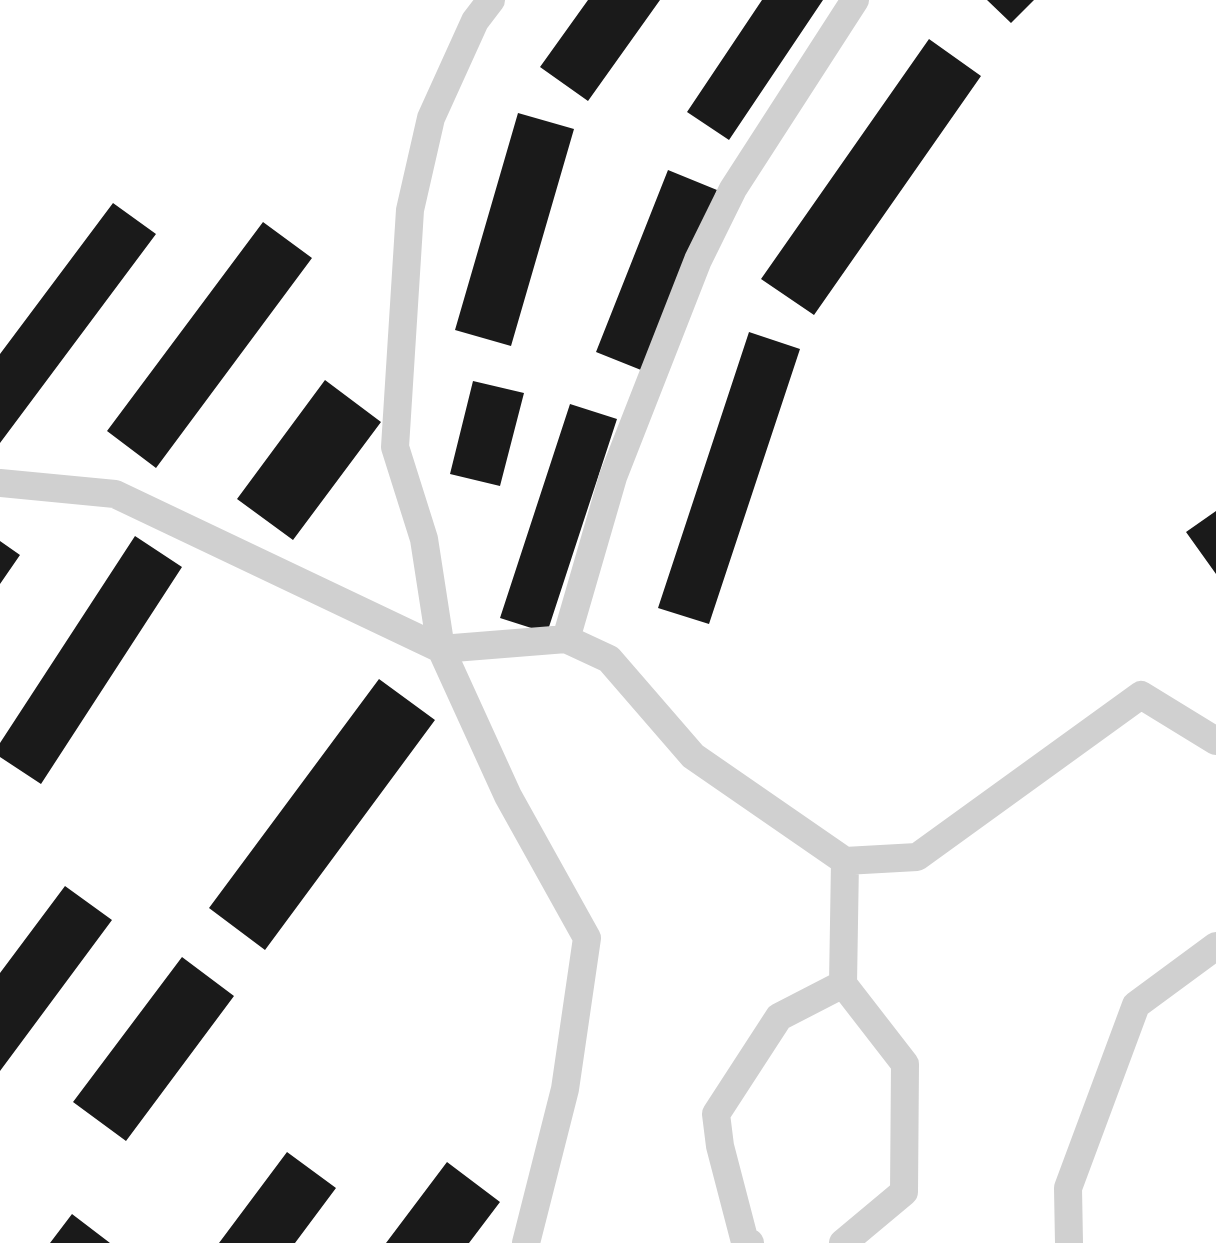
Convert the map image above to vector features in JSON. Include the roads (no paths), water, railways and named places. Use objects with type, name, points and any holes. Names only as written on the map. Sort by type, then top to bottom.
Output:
[{"type":"street","points":[[491,0],[475,21],[431,118],[410,210],[395,447],[424,539],[441,650],[508,796],[587,938],[564,1089],[526,1243]]},
{"type":"street","points":[[566,639],[613,476],[698,260],[734,189],[855,0]]},
{"type":"street","points":[[0,483],[114,494],[441,650],[566,639],[609,659],[693,756],[845,861],[917,857],[1141,695],[1216,741]]},
{"type":"street","points":[[844,1243],[904,1192],[905,1064],[843,984],[845,861]]},
{"type":"street","points":[[1069,1243],[1068,1188],[1136,1005],[1216,946]]},
{"type":"street","points":[[750,1243],[745,1242],[720,1146],[716,1114],[779,1017],[843,984]]}]
